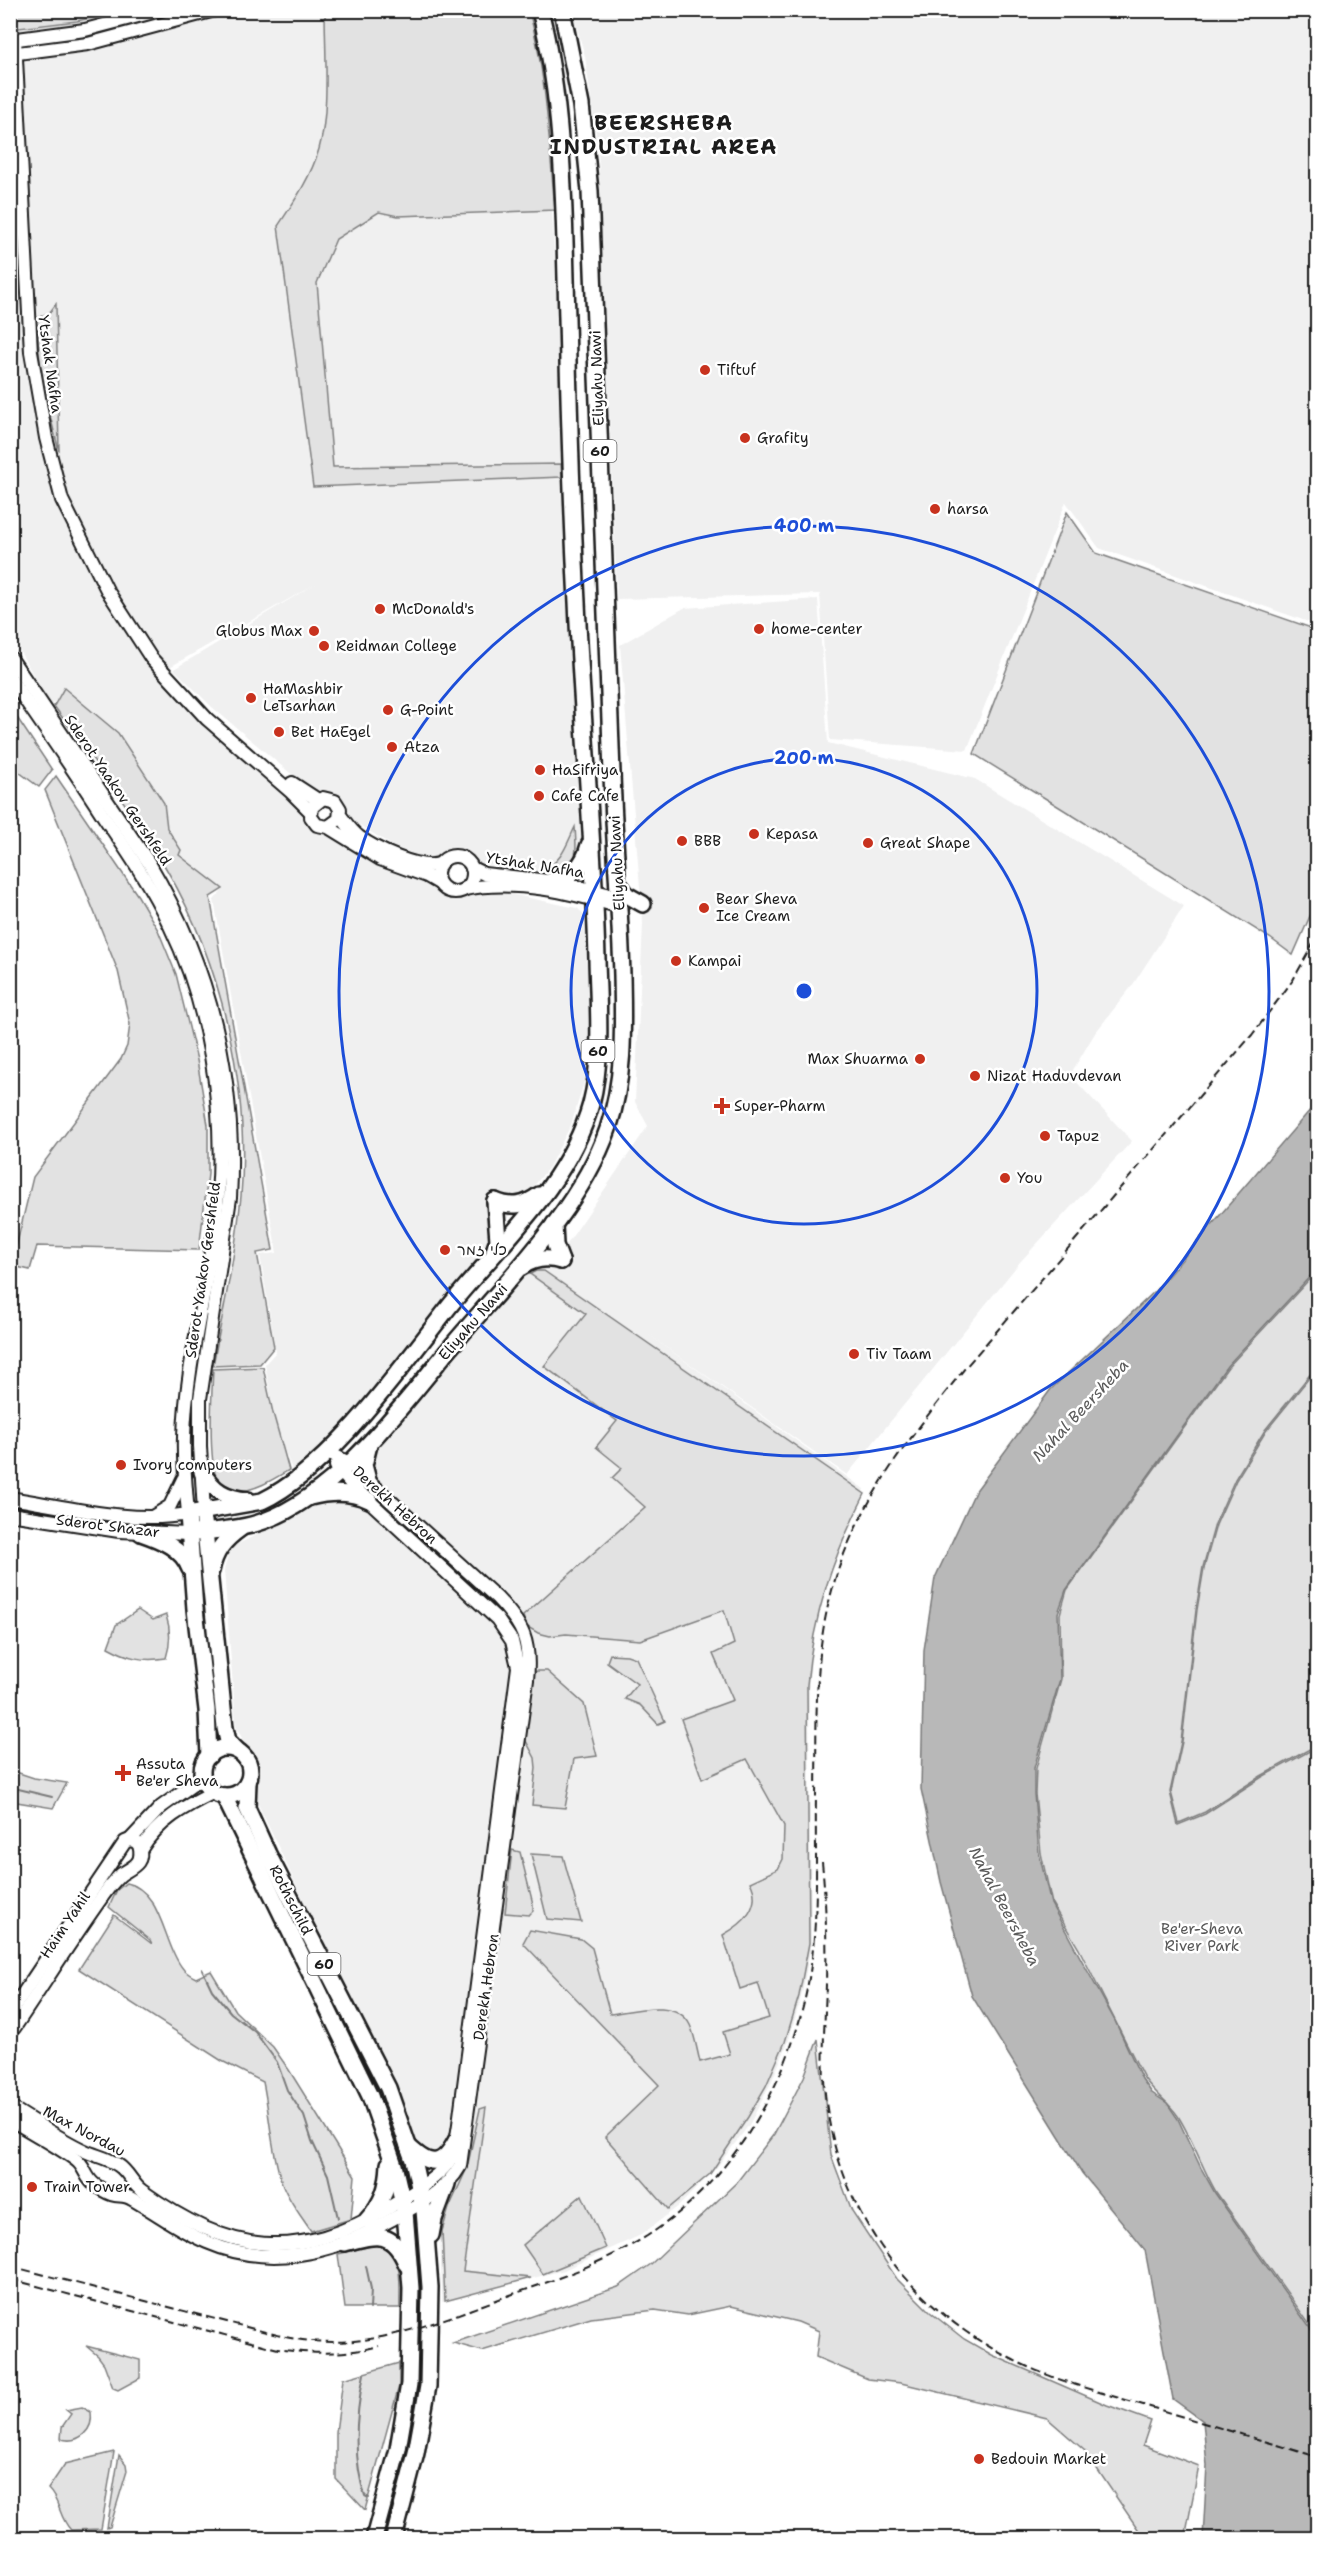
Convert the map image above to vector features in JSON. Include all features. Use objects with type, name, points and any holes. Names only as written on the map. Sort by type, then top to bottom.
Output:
[{"type":"highway","name":"Eliyahu Nawi","points":[[188,1514],[262,1501],[273,1496],[328,1452],[547,1190],[585,1121],[596,1081],[598,1007],[594,894],[577,605],[560,143],[554,88],[540,10]]},
{"type":"highway","name":"Eliyahu Nawi","points":[[205,1531],[243,1527],[268,1520],[286,1511],[345,1467],[370,1442],[554,1224],[596,1158],[615,1104],[624,1039],[621,923],[590,191],[581,105],[562,10]]},
{"type":"highway","points":[[551,881],[560,879],[577,869],[587,852],[591,836]]},
{"type":"highway","points":[[619,895],[627,895],[642,908],[621,923]]},
{"type":"highway","points":[[492,1256],[498,1240],[495,1201],[513,1206],[523,1204],[547,1190]]},
{"type":"highway","points":[[514,1274],[530,1261],[551,1258],[561,1261],[555,1245],[554,1224]]},
{"type":"highway","points":[[368,1480],[364,1465],[370,1442]]},
{"type":"highway","points":[[202,1472],[210,1485],[228,1498],[262,1501]]},
{"type":"highway","points":[[304,1499],[342,1493],[369,1500]]},
{"type":"highway","name":"60","points":[[204,1512],[225,1728],[228,1741],[247,1760],[250,1775],[248,1782]]},
{"type":"highway","points":[[188,1514],[192,1576],[207,1710],[208,1756],[203,1767],[203,1777]]},
{"type":"highway","points":[[209,1580],[216,1553],[228,1537],[243,1527]]},
{"type":"highway","name":"Sderot Shazar","points":[[188,1534],[205,1531]]},
{"type":"highway","points":[[141,1533],[160,1540],[176,1550],[188,1564],[192,1576]]},
{"type":"highway","points":[[208,1756],[222,1749],[237,1750]]},
{"type":"highway","name":"60","points":[[203,1777],[208,1788],[219,1794]]},
{"type":"highway","points":[[219,1794],[238,1792],[248,1782]]},
{"type":"highway","name":"Rothschild","points":[[248,1782],[247,1808],[299,1916],[388,2088],[408,2146]]},
{"type":"highway","name":"Rothschild","points":[[219,1794],[370,2096],[390,2152]]},
{"type":"highway","points":[[408,2146],[425,2161],[433,2162],[446,2156],[457,2139]]},
{"type":"highway","name":"60","points":[[396,2534],[416,2453],[428,2386],[430,2319],[428,2255],[421,2194],[408,2146]]},
{"type":"highway","points":[[367,2220],[377,2209],[387,2188],[390,2152]]},
{"type":"highway","name":"60","points":[[374,2536],[398,2449],[409,2384],[410,2270],[404,2206],[390,2152]]},
{"type":"highway","points":[[428,2255],[434,2219],[447,2184]]},
{"type":"highway","points":[[345,2243],[371,2236],[386,2238],[398,2248],[410,2270]]},
{"type":"street","points":[[13,39],[85,30],[161,10]]},
{"type":"street","points":[[14,54],[88,44],[215,10]]},
{"type":"street","name":"Ytshak Nafha","points":[[13,39],[18,86],[28,318],[34,377],[45,438],[62,500],[106,590],[136,636],[179,691],[311,812]]},
{"type":"street","points":[[10,74],[18,86]]},
{"type":"street","name":"Ytshak Nafha","points":[[136,636],[212,714],[296,787],[318,800]]},
{"type":"street","name":"Sderot Yaakov Gershfeld","points":[[10,657],[130,833],[168,894],[197,958],[214,1018],[228,1086],[232,1123],[232,1166],[230,1198],[200,1399],[204,1512]]},
{"type":"street","name":"Sderot Yaakov Gershfeld","points":[[10,678],[139,869],[157,900],[185,962],[210,1054],[220,1123],[218,1197],[190,1380],[184,1437],[188,1514]]},
{"type":"street","points":[[328,827],[336,823],[340,809],[335,801],[327,798],[318,800],[311,812],[317,825],[328,827],[367,852],[427,876],[447,891],[464,890],[472,880],[472,868],[467,860],[458,855],[447,857],[439,864],[436,874],[439,883]]},
{"type":"street","points":[[340,815],[360,837],[384,851],[422,864],[439,864]]},
{"type":"street","name":"Ytshak Nafha","points":[[472,868],[492,876],[551,881],[594,894]]},
{"type":"street","name":"Ytshak Nafha","points":[[464,890],[483,886],[522,886],[594,894]]},
{"type":"street","points":[[594,894],[619,895]]},
{"type":"street","name":"Derekh Hebron","points":[[328,1452],[345,1467],[368,1480],[497,1598],[515,1619],[527,1642],[527,1680],[465,2144],[460,2166],[447,2184],[421,2194],[404,2206]]},
{"type":"street","name":"Derekh Hebron","points":[[345,1467],[369,1500],[497,1619],[512,1641],[518,1667],[457,2139],[447,2163],[421,2194]]},
{"type":"street","points":[[151,1518],[170,1506],[185,1475]]},
{"type":"street","name":"Sderot Shazar","points":[[10,1498],[151,1518],[188,1514]]},
{"type":"street","name":"Sderot Shazar","points":[[10,1514],[141,1533],[188,1534]]},
{"type":"street","points":[[203,1777],[161,1807],[123,1845],[115,1860],[119,1870],[124,1872],[134,1867],[139,1860],[141,1849],[151,1835],[169,1818],[192,1803],[219,1794]]},
{"type":"street","points":[[130,1840],[137,1842],[141,1849]]},
{"type":"street","name":"Haim Yahil","points":[[10,2013],[87,1897],[115,1860]]},
{"type":"street","name":"Haim Yahil","points":[[10,2042],[12,2025],[97,1904],[124,1872]]},
{"type":"street","name":"Max Nordau","points":[[10,2107],[84,2151],[103,2156],[124,2170],[135,2193],[182,2229],[207,2243],[230,2250],[282,2256],[305,2255],[345,2243],[404,2206]]},
{"type":"street","name":"Max Nordau","points":[[10,2119],[77,2160],[85,2175],[103,2191],[135,2193],[212,2232],[246,2242],[275,2245],[303,2243],[341,2232],[404,2206]]},
{"type":"street","points":[[85,2175],[91,2160],[103,2156]]},
{"type":"shaded area","points":[[10,11],[522,11],[550,167],[576,695],[581,853],[577,863],[558,875],[476,863],[453,853],[430,860],[393,846],[329,806],[212,707],[174,669],[317,583],[161,672],[336,837],[425,879],[577,908],[589,919],[590,1063],[571,1125],[549,1167],[352,1415],[325,1444],[292,1470],[276,1427],[265,1364],[276,1352],[260,1255],[277,1253],[214,900],[223,890],[179,855],[181,849],[166,823],[165,805],[115,732],[66,689],[51,706],[11,636]]},
{"type":"shaded area","points":[[572,11],[1317,11],[1317,625],[1099,548],[1066,502],[967,750],[830,740],[820,594],[617,599],[598,149],[585,56]]},
{"type":"shaded area","points":[[818,599],[828,743],[975,779],[1184,906],[1132,986],[1095,1033],[1070,1075],[1132,1141],[1020,1262],[847,1475],[643,1331],[864,1489],[830,1562],[816,1613],[809,1680],[811,1945],[802,1994],[788,2043],[749,2125],[717,2167],[680,2205],[641,2235],[564,2270],[442,2302],[440,2229],[417,2141],[258,1804],[255,1765],[236,1726],[224,1570],[230,1548],[314,1506],[361,1467],[530,1270],[554,1268],[552,1266],[648,1126],[635,1102],[643,923],[620,645],[684,608]]},
{"type":"green space","points":[[10,11],[123,11],[77,21],[11,29]]},
{"type":"green space","points":[[325,11],[529,11],[544,84],[555,210],[398,216],[379,212],[336,239],[317,283],[333,467],[561,464],[562,477],[313,487],[278,226],[307,179],[319,149],[325,117]]},
{"type":"green space","points":[[56,304],[59,451],[42,384],[36,319],[50,312]]},
{"type":"green space","points":[[1067,512],[1096,553],[1317,630],[1317,900],[1293,955],[1270,938],[974,754]]},
{"type":"green space","points":[[64,688],[118,733],[164,803],[167,828],[181,850],[179,855],[223,889],[210,897],[273,1250],[257,1253],[274,1347],[260,1364],[213,1366],[236,1239],[243,1155],[236,1070],[217,986],[203,945],[167,870],[127,807],[54,706]]},
{"type":"green space","points":[[10,707],[52,770],[39,787],[11,766]]},
{"type":"green space","points":[[56,776],[138,896],[158,930],[176,974],[197,1060],[208,1125],[208,1174],[199,1250],[37,1246],[30,1270],[17,1267],[11,1292],[11,1258],[15,1251],[33,1177],[121,1059],[127,1046],[130,1024],[118,971],[45,790]]},
{"type":"green space","points":[[575,827],[576,847],[573,860],[563,868],[543,869],[559,857]]},
{"type":"green space","points":[[544,1271],[865,1494],[843,1540],[826,1586],[810,1659],[807,1685],[809,1943],[799,1996],[785,2042],[766,2086],[748,2117],[710,2174],[668,2209],[605,2137],[659,2085],[523,1943],[530,1930],[581,1939],[592,1948],[610,2014],[654,2008],[675,2011],[684,2016],[690,2025],[700,2062],[730,2054],[723,2032],[769,2018],[758,1983],[740,1989],[723,1935],[744,1920],[749,1913],[754,1899],[750,1882],[778,1869],[783,1859],[784,1826],[747,1759],[702,1779],[681,1719],[733,1700],[713,1654],[734,1644],[724,1610],[640,1640],[566,1634],[550,1636],[538,1633],[526,1626],[523,1616],[645,1507],[612,1478],[622,1468],[596,1447],[617,1421],[544,1366],[586,1314],[530,1274]]},
{"type":"green space","name":"Be'er-Sheva River Park","points":[[1317,1271],[1317,1366],[1265,1430],[1235,1479],[1215,1524],[1203,1567],[1181,1742],[1170,1792],[1178,1825],[1205,1814],[1262,1777],[1317,1747],[1317,2335],[1216,2192],[1178,2116],[1144,2078],[1079,1949],[1052,1904],[1041,1853],[1035,1794],[1036,1768],[1061,1679],[1060,1614],[1067,1590],[1228,1367]]},
{"type":"green space","points":[[263,1367],[289,1470],[258,1487],[232,1490],[218,1481],[212,1459],[213,1369]]},
{"type":"green space","points":[[1317,1368],[1317,1745],[1261,1776],[1205,1812],[1179,1823],[1171,1792],[1182,1742],[1204,1568],[1216,1525],[1236,1480],[1266,1431]]},
{"type":"green space","points":[[138,1610],[153,1620],[166,1615],[170,1636],[166,1658],[150,1660],[136,1658],[108,1647],[116,1625]]},
{"type":"green space","points":[[610,1654],[636,1658],[665,1721],[658,1724],[640,1705],[625,1699],[637,1684],[607,1662]]},
{"type":"green space","points":[[547,1671],[584,1704],[597,1756],[574,1759],[565,1808],[532,1805],[535,1758],[525,1739],[534,1673]]},
{"type":"green space","points":[[10,1770],[34,1778],[67,1783],[53,1808],[11,1801]]},
{"type":"green space","points":[[512,1850],[520,1852],[533,1904],[533,1911],[529,1915],[505,1913]]},
{"type":"green space","points":[[531,1854],[563,1856],[581,1922],[547,1919]]},
{"type":"green space","points":[[126,1883],[138,1888],[148,1896],[161,1920],[177,1960],[184,1970],[196,1978],[211,1971],[235,2011],[273,2047],[289,2070],[355,2176],[351,2219],[311,2231],[295,2208],[278,2171],[263,2082],[222,2061],[79,1969],[114,1915],[152,1944],[109,1907],[117,1890]]},
{"type":"green space","points":[[818,2039],[831,2155],[852,2211],[897,2279],[930,2312],[964,2339],[992,2355],[1107,2405],[1151,2421],[1143,2445],[1199,2466],[1185,2538],[1144,2538],[1085,2451],[1047,2418],[901,2383],[868,2379],[816,2357],[819,2331],[798,2322],[731,2306],[688,2315],[655,2310],[591,2318],[482,2351],[453,2343],[618,2287],[651,2264],[737,2182],[774,2134],[804,2077]]},
{"type":"green space","points":[[486,2107],[463,2271],[531,2278],[445,2301],[442,2231],[449,2208],[467,2168],[480,2109]]},
{"type":"green space","points":[[582,2195],[606,2248],[543,2274],[523,2245]]},
{"type":"green space","points":[[375,2245],[392,2254],[396,2261],[400,2278],[400,2308],[345,2308],[338,2254]]},
{"type":"green space","points":[[86,2346],[140,2360],[140,2378],[118,2390],[113,2388],[104,2364]]},
{"type":"green space","points":[[399,2363],[399,2386],[365,2510],[336,2479],[336,2432],[343,2379]]},
{"type":"green space","points":[[82,2407],[91,2412],[88,2430],[74,2439],[61,2439],[62,2427],[71,2414],[66,2410]]},
{"type":"green space","points":[[114,2452],[101,2529],[71,2530],[48,2489],[65,2464]]},
{"type":"green space","points":[[119,2455],[126,2464],[127,2471],[110,2527],[107,2528]]},
{"type":"water","name":"Nahal Beersheba","points":[[1317,1102],[1317,1269],[1227,1366],[1066,1590],[1058,1613],[1060,1679],[1034,1768],[1039,1853],[1051,1904],[1115,2021],[1142,2079],[1152,2093],[1167,2103],[1178,2119],[1215,2193],[1317,2338],[1317,2504],[1308,2538],[1203,2538],[1207,2466],[1203,2421],[1173,2399],[1145,2250],[1082,2173],[972,1996],[941,1882],[921,1789],[924,1650],[935,1578],[975,1492],[1051,1389],[1154,1292]]},
{"type":"waterway","points":[[10,1787],[52,1797]]},
{"type":"waterway","points":[[202,1969],[212,1990],[231,2013],[255,2032],[277,2062],[287,2090],[304,2116],[312,2141],[328,2175],[338,2218]]},
{"type":"waterway","points":[[366,2266],[371,2289],[370,2309]]},
{"type":"waterway","points":[[364,2374],[357,2419],[357,2450],[361,2481],[365,2496],[369,2498]]},
{"type":"railway","points":[[10,2266],[281,2336],[313,2341],[343,2342],[373,2339],[429,2324],[599,2261],[647,2236],[679,2213],[708,2185],[733,2155],[756,2121],[775,2086],[802,2011],[815,1929],[816,1720],[821,1644],[831,1594],[854,1532],[886,1474],[965,1368],[1252,1035],[1293,980],[1318,935]]},
{"type":"railway","points":[[822,1862],[826,1938],[824,2058],[826,2102],[835,2146],[849,2187],[868,2226],[892,2261],[920,2293],[952,2322],[988,2346],[1028,2367],[1092,2390],[1318,2457]]},
{"type":"railway","points":[[10,2279],[278,2349],[329,2353],[379,2346]]},
{"type":"place","name":"Tiftuf","points":[[705,370]]},
{"type":"place","name":"Grafity","points":[[745,438]]},
{"type":"place","name":"harsa","points":[[935,509]]},
{"type":"place","name":"McDonald's","points":[[380,609]]},
{"type":"place","name":"home-center","points":[[759,629]]},
{"type":"place","name":"Globus Max","points":[[314,631]]},
{"type":"place","name":"Reidman College","points":[[324,646]]},
{"type":"place","name":"HaMashbir LeTsarhan","points":[[251,698]]},
{"type":"place","name":"G-Point","points":[[388,710]]},
{"type":"place","name":"Bet HaEgel","points":[[279,732]]},
{"type":"place","name":"Atza","points":[[392,747]]},
{"type":"place","name":"HaSifriya","points":[[540,770]]},
{"type":"place","name":"Cafe Cafe","points":[[539,796]]},
{"type":"place","name":"Kepasa","points":[[754,834]]},
{"type":"place","name":"BBB","points":[[682,841]]},
{"type":"place","name":"Great Shape","points":[[868,843]]},
{"type":"place","name":"Bear Sheva Ice Cream","points":[[704,908]]},
{"type":"place","name":"Kampai","points":[[676,961]]},
{"type":"place","name":"Max Shuarma","points":[[920,1059]]},
{"type":"place","name":"Nizat Haduvdevan","points":[[975,1076]]},
{"type":"place","name":"Super-Pharm","points":[[722,1106]]},
{"type":"place","name":"Tapuz","points":[[1045,1136]]},
{"type":"place","name":"You","points":[[1005,1178]]},
{"type":"place","name":"כלי זמר","points":[[445,1250]]},
{"type":"place","name":"Tiv Taam","points":[[854,1354]]},
{"type":"place","name":"Ivory computers","points":[[121,1465]]},
{"type":"place","name":"Assuta Be'er Sheva","points":[[123,1773]]},
{"type":"place","name":"Train Tower","points":[[32,2187]]},
{"type":"place","name":"Bedouin Market","points":[[979,2459]]},
{"type":"district","name":"BEERSHEBA INDUSTRIAL AREA","points":[[664,135]]}]
